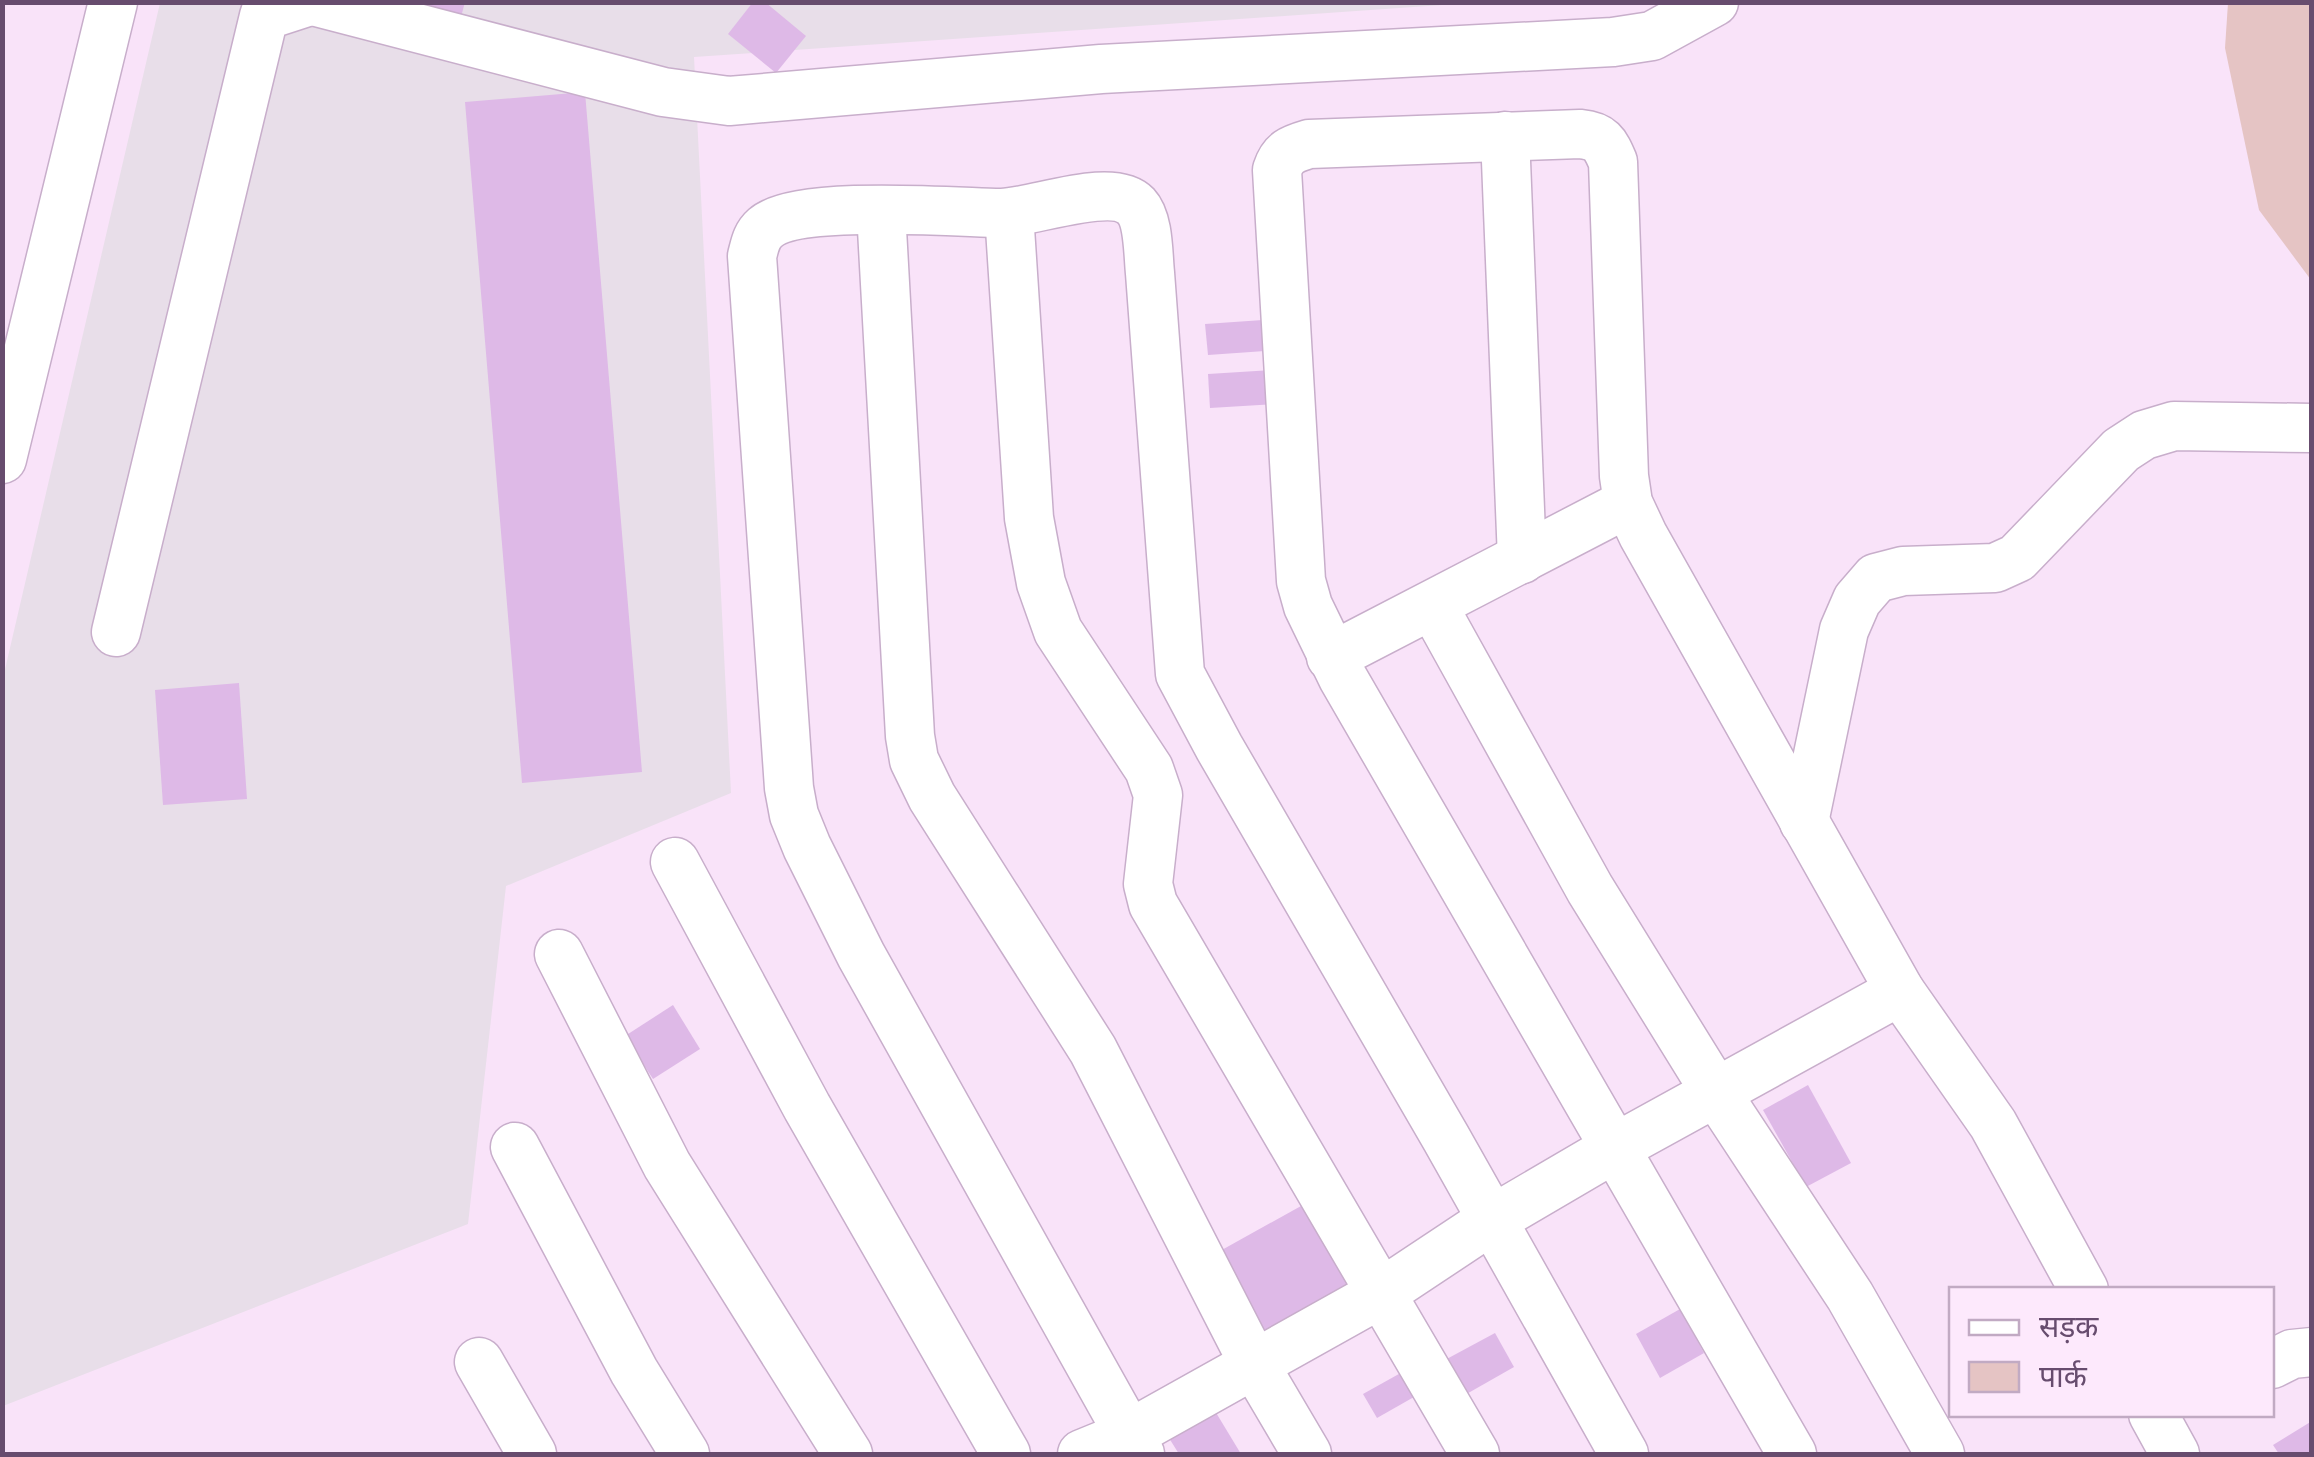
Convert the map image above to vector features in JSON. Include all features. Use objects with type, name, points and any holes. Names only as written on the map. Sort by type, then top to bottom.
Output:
[{"type":"street","points":[[2,458],[113,2]]},
{"type":"street","points":[[116,632],[264,16],[308,2]]},
{"type":"street","points":[[317,2],[663,92],[729,101],[1101,69],[1613,42],[1652,36],[1714,2]]},
{"type":"street","points":[[1505,136],[1522,559]]},
{"type":"street","points":[[1792,1454],[1331,657],[1308,606],[1301,580],[1282,298],[1277,170],[1280,159],[1289,150],[1309,144],[1505,136],[1597,136],[1606,145],[1613,162],[1628,503],[1642,535],[1900,991],[1993,1124],[2082,1287]]},
{"type":"street","points":[[1133,1445],[860,954],[794,816],[783,710],[752,256],[757,238],[767,226],[782,220],[855,210],[1009,213],[1073,200],[1122,198],[1135,205],[1142,218],[1150,273],[1180,674],[1218,747],[1446,1138],[1624,1454]]},
{"type":"street","points":[[881,211],[897,551],[914,760],[932,798],[1093,1050],[1254,1364],[1307,1454]]},
{"type":"street","points":[[1009,213],[1028,518],[1040,582],[1058,631],[1149,769],[1158,795],[1148,884],[1153,904],[1474,1454]]},
{"type":"street","points":[[1804,822],[1844,630],[1857,600],[1876,578],[1903,570],[1995,568],[2017,558],[2121,450],[2144,435],[2174,426],[2312,428]]},
{"type":"street","points":[[1331,657],[1628,503]]},
{"type":"street","points":[[1433,606],[1590,889],[1850,1296],[1940,1454]]},
{"type":"street","points":[[675,862],[807,1107],[1006,1454]]},
{"type":"street","points":[[559,954],[667,1165],[848,1454]]},
{"type":"street","points":[[1082,1454],[1133,1445],[1254,1364],[1380,1294],[1490,1221],[1900,991]]},
{"type":"street","points":[[515,1146],[634,1371],[685,1454]]},
{"type":"street","points":[[2274,1363],[2292,1354],[2312,1352]]},
{"type":"street","points":[[478,1362],[532,1454]]},
{"type":"shaded area","points":[[160,3],[1471,3],[694,57],[731,793],[506,886],[468,1224],[3,1406],[3,678]]},
{"type":"green space","points":[[2228,3],[2311,3],[2311,280],[2259,210],[2225,48]]},
{"type":"building","points":[[425,2],[465,2],[461,17],[423,7]]},
{"type":"building","points":[[753,2],[765,2],[806,36],[776,73],[728,34]]},
{"type":"building","points":[[585,92],[642,772],[522,783],[465,102]]},
{"type":"building","points":[[1263,320],[1265,351],[1208,355],[1205,324]]},
{"type":"building","points":[[1273,370],[1275,404],[1210,408],[1208,374]]},
{"type":"building","points":[[239,683],[247,799],[163,805],[155,690]]},
{"type":"building","points":[[673,1005],[700,1049],[653,1079],[625,1036]]},
{"type":"building","points":[[1808,1085],[1851,1163],[1806,1187],[1763,1110]]},
{"type":"building","points":[[1319,1196],[1373,1294],[1274,1349],[1220,1251]]},
{"type":"building","points":[[1680,1309],[1704,1353],[1660,1378],[1636,1334]]},
{"type":"building","points":[[1495,1333],[1514,1367],[1463,1396],[1443,1361]]},
{"type":"building","points":[[1415,1365],[1428,1389],[1377,1418],[1363,1394]]},
{"type":"building","points":[[1215,1411],[1241,1454],[1179,1454],[1169,1438]]},
{"type":"building","points":[[2312,1421],[2312,1454],[2279,1454],[2273,1445]]}]
